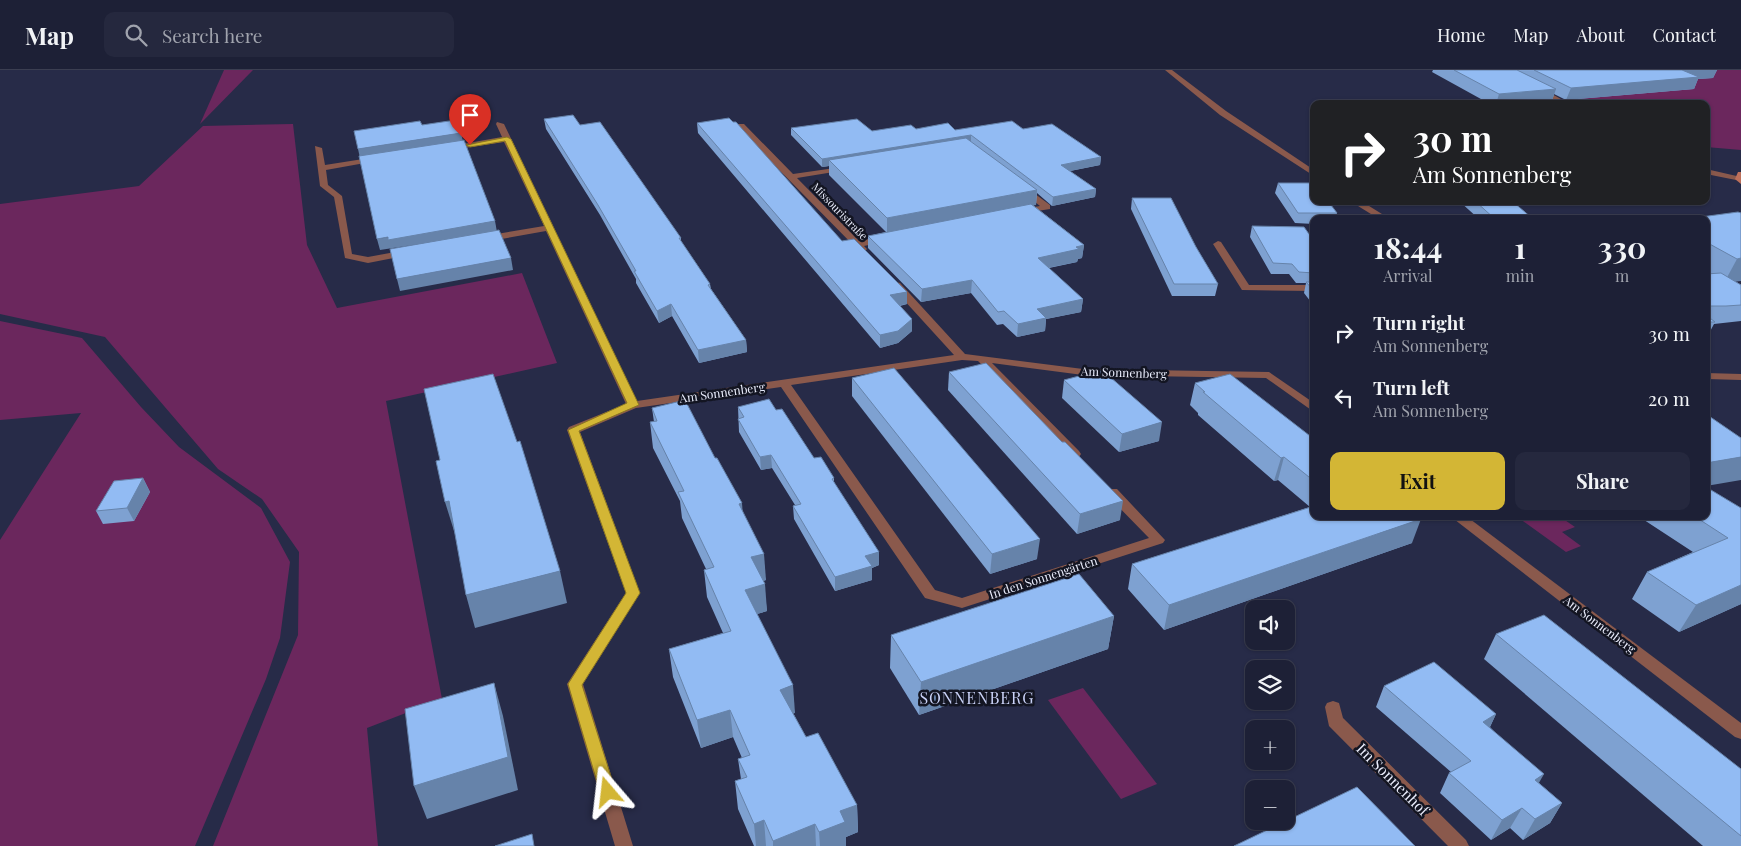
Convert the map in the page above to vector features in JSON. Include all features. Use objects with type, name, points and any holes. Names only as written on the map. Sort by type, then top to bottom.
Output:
[{"type":"street","points":[[1168,70],[1223,113],[1310,171]]},
{"type":"street","points":[[1529,85],[1559,100]]},
{"type":"street","points":[[500,124],[633,405]]},
{"type":"street","name":"Missouristraße","points":[[741,126],[870,258]]},
{"type":"street","points":[[439,150],[507,139]]},
{"type":"street","points":[[318,148],[324,186],[338,196],[348,256],[368,260],[417,252]]},
{"type":"street","points":[[321,168],[390,157]]},
{"type":"street","points":[[791,177],[854,166]]},
{"type":"street","points":[[1710,172],[1740,178]]},
{"type":"street","points":[[1010,214],[1047,207],[1017,184]]},
{"type":"street","points":[[1361,205],[1379,215]]},
{"type":"street","points":[[476,241],[549,228]]},
{"type":"street","points":[[857,244],[895,236]]},
{"type":"street","points":[[1218,244],[1246,288],[1310,288]]},
{"type":"street","points":[[890,278],[962,357]]},
{"type":"street","name":"Am Sonnenberg","points":[[624,846],[575,684],[633,593],[573,430],[633,405],[962,357],[1083,372],[1269,376],[1310,406]]},
{"type":"street","points":[[981,358],[1085,464]]},
{"type":"street","points":[[1710,376],[1741,377]]},
{"type":"street","name":"In den Sonnengärten","points":[[784,383],[930,594],[962,603],[1158,540],[1106,486]]},
{"type":"street","name":"Am Sonnenberg","points":[[1463,520],[1741,732]]},
{"type":"street","name":"Im Sonnenhof","points":[[1333,708],[1336,721],[1460,846]]},
{"type":"shaded area","points":[[224,70],[253,70],[200,124]]},
{"type":"shaded area","points":[[1507,70],[1741,70],[1741,150],[1710,147],[1710,100],[1569,100]]},
{"type":"shaded area","points":[[293,124],[307,245],[337,308],[522,273],[557,363],[386,401],[442,699],[367,728],[378,846],[213,846],[298,635],[299,552],[262,499],[218,469],[105,337],[0,314],[0,204],[139,186],[203,126]]},
{"type":"shaded area","points":[[0,321],[82,338],[141,407],[179,447],[261,508],[290,562],[280,638],[266,679],[195,846],[0,846],[0,540],[81,413],[0,420]]},
{"type":"shaded area","points":[[1522,520],[1565,520],[1575,527],[1562,532],[1581,546],[1566,552]]},
{"type":"shaded area","points":[[1083,688],[1157,784],[1121,799],[1048,700]]},
{"type":"building","points":[[1454,70],[1517,70],[1556,89],[1499,94]]},
{"type":"building","points":[[1534,70],[1682,70],[1699,77],[1571,88]]},
{"type":"building","points":[[573,115],[580,125],[600,122],[681,238],[679,238],[710,284],[708,285],[746,340],[698,350],[671,304],[657,311],[598,205],[544,119]]},
{"type":"building","points":[[729,118],[736,122],[842,241],[854,239],[907,292],[890,295],[912,319],[898,331],[880,335],[697,123]]},
{"type":"building","points":[[857,119],[872,131],[911,125],[916,129],[948,123],[955,130],[1012,121],[1023,129],[1052,124],[1101,157],[1061,165],[1096,189],[1053,197],[971,135],[822,159],[791,128]]},
{"type":"building","points":[[456,120],[461,133],[358,149],[354,131],[420,121],[422,125]]},
{"type":"building","points":[[966,138],[1037,190],[887,218],[829,160]]},
{"type":"building","points":[[464,140],[495,221],[388,240],[388,237],[377,239],[359,156]]},
{"type":"building","points":[[1278,183],[1309,183],[1310,205],[1331,205],[1337,213],[1298,213]]},
{"type":"building","points":[[1132,198],[1171,198],[1196,247],[1218,284],[1174,284]]},
{"type":"building","points":[[1031,204],[1084,245],[1076,247],[1079,249],[1038,258],[1083,299],[1037,309],[1046,318],[1018,324],[1004,311],[998,312],[972,280],[922,289],[868,236]]},
{"type":"building","points":[[1479,205],[1517,205],[1528,215],[1491,215]]},
{"type":"building","points":[[1741,213],[1741,258],[1737,259],[1710,244],[1710,216]]},
{"type":"building","points":[[1252,226],[1304,227],[1310,235],[1310,273],[1299,272],[1292,264],[1273,263]]},
{"type":"building","points":[[499,230],[511,258],[397,279],[390,249]]},
{"type":"building","points":[[1721,273],[1741,285],[1741,305],[1710,306],[1710,274]]},
{"type":"building","points":[[986,363],[1062,442],[1065,442],[1123,501],[1080,514],[949,372]]},
{"type":"building","points":[[894,368],[1040,539],[992,554],[852,378]]},
{"type":"building","points":[[1102,370],[1162,422],[1122,434],[1064,380]]},
{"type":"building","points":[[493,374],[517,442],[520,441],[560,571],[466,595],[449,501],[445,502],[436,461],[440,460],[424,389]]},
{"type":"building","points":[[1230,374],[1310,436],[1310,478],[1284,457],[1281,458],[1203,392],[1205,392],[1195,383]]},
{"type":"building","points":[[769,399],[776,410],[782,409],[814,458],[821,457],[834,478],[832,479],[879,552],[865,556],[872,566],[835,577],[793,506],[801,504],[771,455],[760,457],[738,419],[744,417],[738,407]]},
{"type":"building","points":[[685,400],[715,458],[717,458],[742,503],[739,504],[764,554],[751,557],[765,584],[745,590],[793,685],[780,690],[806,737],[818,733],[857,805],[840,811],[845,822],[819,832],[815,824],[773,841],[764,820],[754,824],[735,781],[747,777],[738,759],[750,755],[730,710],[697,720],[669,649],[731,631],[704,570],[714,567],[678,492],[684,491],[650,422],[657,421],[652,408]]},
{"type":"building","points":[[1710,417],[1741,438],[1741,457],[1710,462]]},
{"type":"building","points":[[143,478],[127,508],[96,511],[114,481]]},
{"type":"building","points":[[1710,489],[1741,508],[1741,585],[1696,605],[1647,572],[1728,538],[1700,520],[1710,520]]},
{"type":"building","points":[[1310,507],[1310,520],[1418,520],[1169,605],[1132,564]]},
{"type":"building","points":[[1079,574],[1114,616],[921,682],[891,635]]},
{"type":"building","points":[[1544,615],[1741,769],[1741,836],[1496,634]]},
{"type":"building","points":[[1434,662],[1496,714],[1483,722],[1544,774],[1535,780],[1562,803],[1535,819],[1522,808],[1502,820],[1449,773],[1471,761],[1384,686]]},
{"type":"building","points":[[494,683],[508,757],[414,786],[405,709]]},
{"type":"building","points":[[1357,787],[1415,846],[1234,846],[1267,830],[1295,830],[1295,817]]},
{"type":"building","points":[[532,834],[534,846],[495,846]]},
{"type":"district","name":"SONNENBERG","points":[[977,697]]},
{"type":"route","points":[[470,145],[507,139],[633,405],[573,430],[633,593],[575,684],[608,792]]}]
